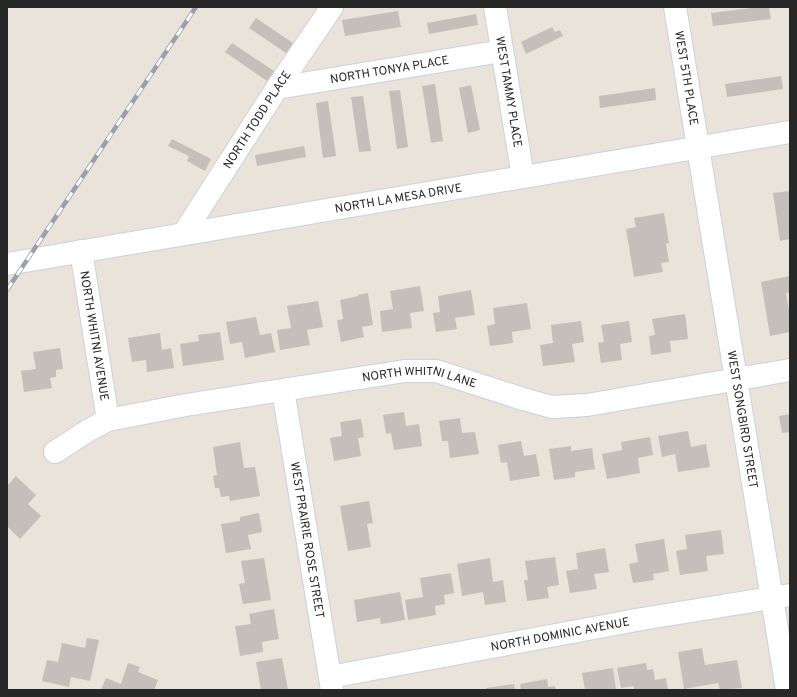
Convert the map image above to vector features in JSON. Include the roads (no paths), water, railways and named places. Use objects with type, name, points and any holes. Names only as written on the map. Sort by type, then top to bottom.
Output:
[{"type":"street","name":"NORTH TODD PLACE","points":[[184,234],[277,88],[332,7]]},
{"type":"street","name":"WEST TAMMY PLACE","points":[[495,7],[523,177]]},
{"type":"street","name":"WEST 5TH PLACE","points":[[676,7],[698,148]]},
{"type":"street","name":"NORTH TONYA PLACE","points":[[277,88],[502,51]]},
{"type":"street","name":"NORTH LA MESA DRIVE","points":[[7,264],[790,132]]},
{"type":"street","name":"WEST SONGBIRD STREET","points":[[698,148],[736,379],[781,596],[787,690]]},
{"type":"street","name":"NORTH WHITNI AVENUE","points":[[81,251],[108,420]]},
{"type":"street","name":"NORTH WHITNI LANE","points":[[55,452],[88,430],[108,420],[186,405],[405,371],[436,371],[552,407],[587,405],[790,370]]},
{"type":"street","name":"WEST PRAIRIE ROSE STREET","points":[[283,390],[331,683]]},
{"type":"street","name":"NORTH DOMINIC AVENUE","points":[[331,683],[642,619],[781,596]]},
{"type":"railway","points":[[7,290],[196,7]]}]
